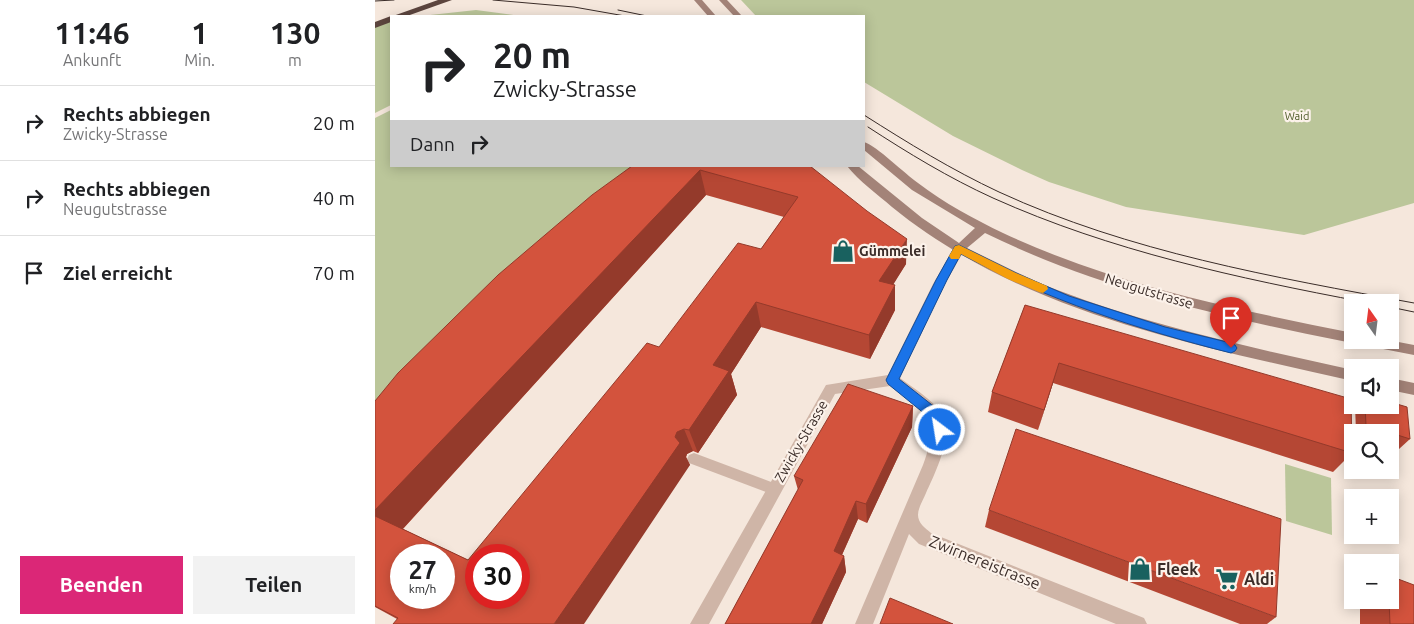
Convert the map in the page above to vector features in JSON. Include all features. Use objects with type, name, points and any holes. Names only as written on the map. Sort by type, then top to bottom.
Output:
[{"type":"highway","points":[[401,15],[447,0]]},
{"type":"highway","points":[[375,25],[390,19]]},
{"type":"main road","points":[[698,0],[711,15]]},
{"type":"main road","points":[[723,0],[738,15]]},
{"type":"main road","name":"Neugutstrasse","points":[[865,146],[899,176],[925,195],[983,228],[1031,250],[1129,287],[1210,309],[1344,336]]},
{"type":"main road","points":[[853,167],[915,218],[959,249],[1012,276],[1119,318],[1213,344],[1344,374]]},
{"type":"main road","points":[[959,249],[983,228]]},
{"type":"main road","points":[[1399,347],[1414,350]]},
{"type":"main road","points":[[1399,386],[1414,389]]},
{"type":"street","points":[[863,624],[938,443],[940,430],[936,416],[892,380],[941,280],[959,249]]},
{"type":"street","name":"Zwicky-Strasse","points":[[699,624],[831,388],[892,380]]},
{"type":"street","name":"Zwirnereistrasse","points":[[910,512],[913,527],[925,539],[1138,624]]},
{"type":"lane","points":[[694,460],[774,489]]},
{"type":"green space","name":"Waid","points":[[741,0],[1414,0],[1414,203],[1304,235],[1126,207],[1049,182],[1022,170],[953,136],[865,83],[865,15],[755,15]]},
{"type":"green space","points":[[476,10],[514,15],[430,15]]},
{"type":"green space","points":[[390,20],[390,106],[375,113],[375,22]]},
{"type":"green space","points":[[390,110],[390,167],[669,167],[375,450],[375,118]]},
{"type":"green space","points":[[1285,464],[1331,478],[1332,535],[1286,521]]},
{"type":"building","points":[[631,167],[811,167],[867,211],[907,239],[879,281],[895,285],[869,335],[756,302],[713,365],[729,371],[689,430],[684,429],[677,432],[675,437],[680,443],[554,624],[393,624],[398,618],[375,606],[375,516],[434,544],[390,544],[390,609],[455,609],[455,554],[465,559],[465,609],[530,609],[530,544],[481,544],[647,343],[659,347],[738,243],[761,249],[798,197],[700,170],[375,510],[375,401],[398,373],[498,275],[592,195]]},
{"type":"building","points":[[1025,305],[1344,397],[1344,414],[1351,414],[1351,424],[1344,424],[1344,451],[1059,363],[1044,410],[992,392]]},
{"type":"building","points":[[848,384],[913,406],[866,504],[856,501],[834,551],[844,556],[811,624],[725,624],[803,480],[794,476]]},
{"type":"building","points":[[1399,405],[1407,407],[1410,439],[1399,436],[1399,424],[1366,424],[1365,414],[1399,414]]},
{"type":"building","points":[[1016,429],[1281,519],[1276,617],[989,510]]},
{"type":"building","points":[[1399,579],[1414,585],[1414,624],[1390,624],[1389,609],[1399,609]]},
{"type":"building","points":[[890,598],[953,624],[880,624]]},
{"type":"tram line","points":[[375,1],[394,0]]},
{"type":"tram line","points":[[493,0],[574,7],[619,15]]},
{"type":"tram line","points":[[618,10],[642,15]]},
{"type":"tram line","points":[[865,116],[930,156],[982,184],[1048,213],[1099,231],[1150,247],[1202,260],[1414,303]]},
{"type":"tram line","points":[[868,127],[929,165],[961,182],[1038,217],[1129,248],[1175,261],[1222,273],[1344,298]]},
{"type":"tram line","points":[[1399,309],[1414,312]]},
{"type":"slow traffic","points":[[955,256],[959,249],[1012,276],[1043,289]]},
{"type":"place","name":"Gümmelei","points":[[843,251]]},
{"type":"place","name":"Fleek","points":[[1140,569]]},
{"type":"place","name":"Aldi","points":[[1227,579]]},
{"type":"route","points":[[940,430],[936,416],[892,380],[941,280],[959,249],[1012,276],[1119,318],[1164,332],[1231,348]]}]
